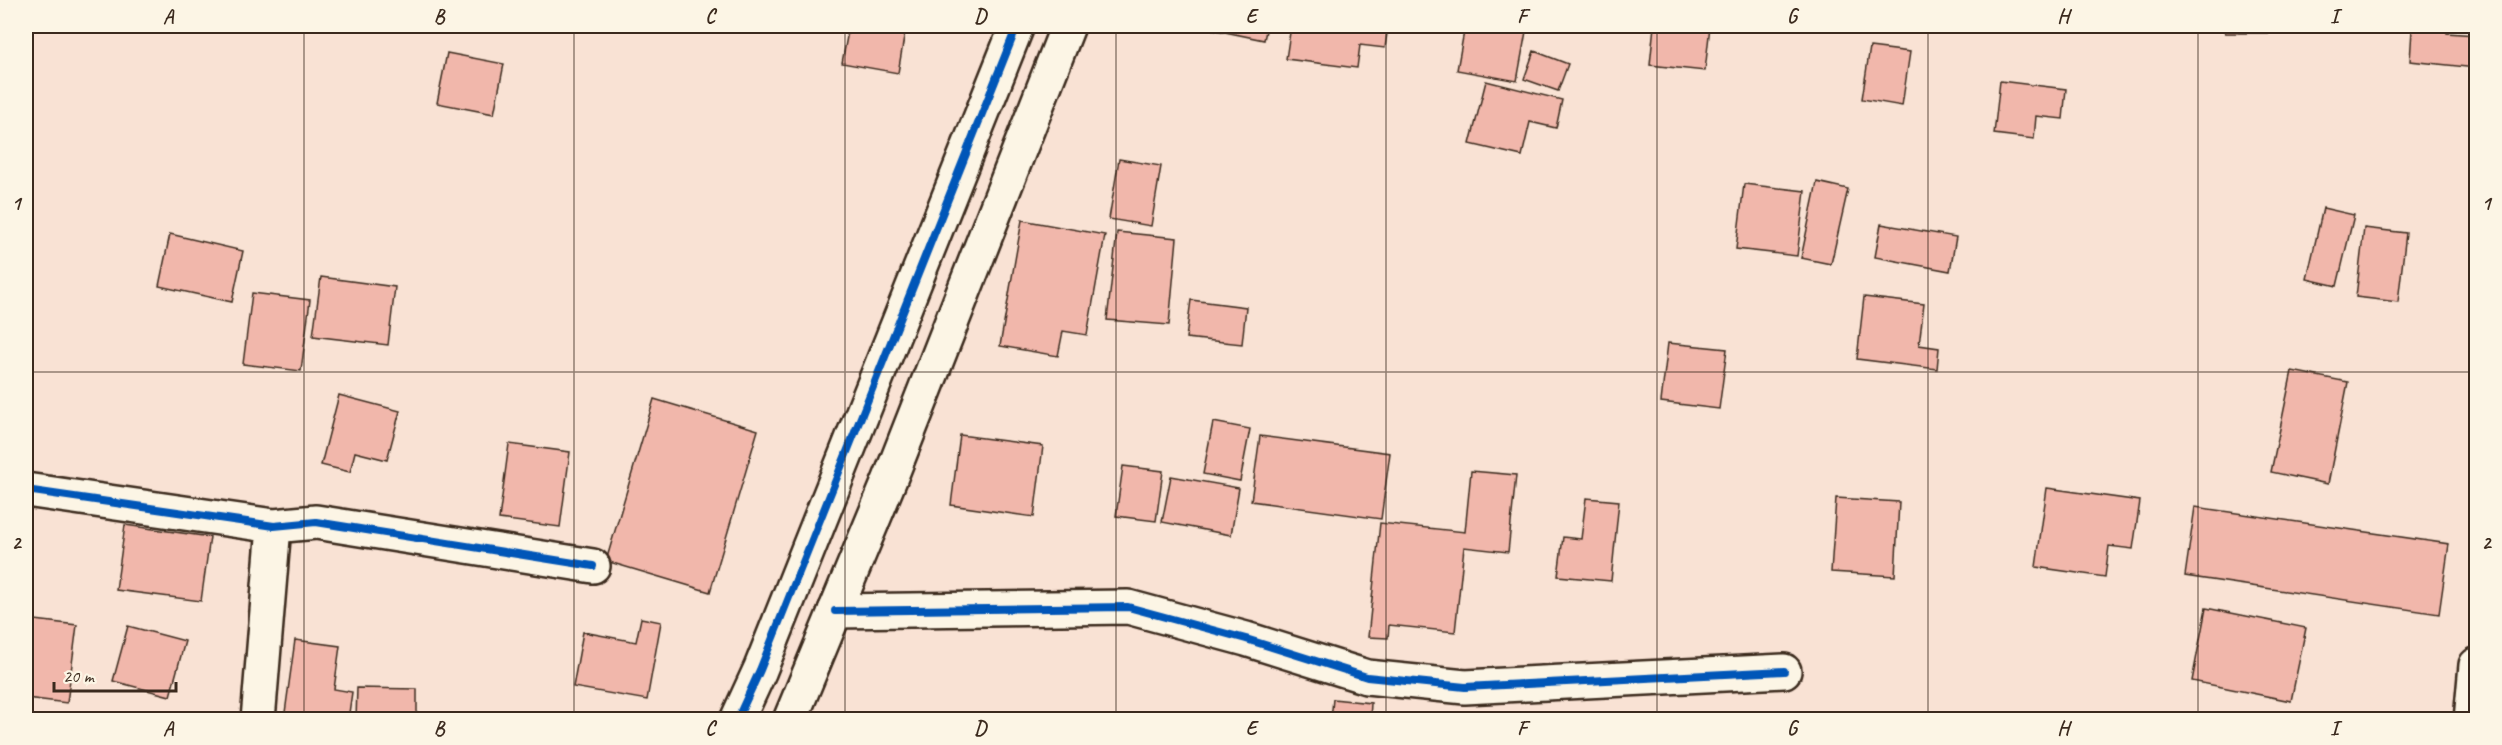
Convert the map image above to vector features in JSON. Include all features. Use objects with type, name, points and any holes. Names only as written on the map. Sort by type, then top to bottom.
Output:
[{"type":"street","points":[[736,720],[780,622],[1017,26]]},
{"type":"street","points":[[790,720],[890,478],[1068,26]]},
{"type":"street","points":[[26,490],[274,526],[316,522],[593,566]]},
{"type":"street","points":[[258,720],[274,526]]},
{"type":"street","points":[[835,611],[1128,607],[1246,639],[1367,677],[1465,687],[1784,670]]},
{"type":"street","points":[[780,622],[823,640]]},
{"type":"street","points":[[2471,720],[2476,665]]},
{"type":"building","points":[[849,26],[906,26],[898,73],[842,63]]},
{"type":"building","points":[[1196,26],[1267,26],[1264,40]]},
{"type":"building","points":[[1291,26],[1388,26],[1385,48],[1360,45],[1357,68],[1286,59]]},
{"type":"building","points":[[1465,26],[1527,26],[1517,81],[1457,70]]},
{"type":"building","points":[[1654,26],[1710,26],[1705,71],[1650,65]]},
{"type":"building","points":[[2225,26],[2275,26],[2275,33],[2225,33]]},
{"type":"building","points":[[2389,26],[2448,26],[2447,33],[2476,35],[2476,68],[2410,61],[2412,30],[2389,28]]},
{"type":"building","points":[[1870,47],[1910,52],[1902,106],[1862,99]]},
{"type":"building","points":[[1534,51],[1568,64],[1558,91],[1524,79]]},
{"type":"building","points":[[447,53],[504,64],[494,114],[437,103]]},
{"type":"building","points":[[1486,81],[1562,100],[1556,128],[1530,122],[1522,156],[1470,144]]},
{"type":"building","points":[[2000,81],[2066,89],[2063,119],[2036,116],[2034,139],[1994,134]]},
{"type":"building","points":[[1119,159],[1161,166],[1151,226],[1109,219]]},
{"type":"building","points":[[1817,182],[1848,189],[1831,264],[1801,258]]},
{"type":"building","points":[[1744,184],[1805,191],[1797,256],[1736,249]]},
{"type":"building","points":[[2323,208],[2354,215],[2337,286],[2307,279]]},
{"type":"building","points":[[1022,220],[1105,235],[1087,335],[1063,331],[1058,356],[1000,346]]},
{"type":"building","points":[[1881,224],[1956,237],[1950,271],[1875,257]]},
{"type":"building","points":[[2364,228],[2406,233],[2398,302],[2356,297]]},
{"type":"building","points":[[1117,232],[1177,238],[1169,325],[1107,320]]},
{"type":"building","points":[[170,234],[243,251],[232,302],[159,286]]},
{"type":"building","points":[[321,277],[395,287],[388,345],[313,336]]},
{"type":"building","points":[[252,293],[310,300],[301,371],[243,364]]},
{"type":"building","points":[[1864,297],[1924,304],[1919,345],[1939,348],[1937,369],[1857,359]]},
{"type":"building","points":[[1191,300],[1246,307],[1242,344],[1186,338]]},
{"type":"building","points":[[1668,343],[1727,349],[1719,409],[1661,402]]},
{"type":"building","points":[[2292,371],[2348,382],[2328,484],[2271,472]]},
{"type":"building","points":[[339,395],[400,411],[387,460],[355,452],[350,472],[321,465]]},
{"type":"building","points":[[654,399],[758,430],[710,592],[606,561]]},
{"type":"building","points":[[1213,422],[1250,429],[1240,481],[1203,474]]},
{"type":"building","points":[[960,435],[1043,446],[1034,517],[951,505]]},
{"type":"building","points":[[1260,436],[1390,453],[1381,519],[1251,501]]},
{"type":"building","points":[[509,444],[570,452],[560,527],[499,519]]},
{"type":"building","points":[[1123,466],[1163,471],[1156,521],[1116,516]]},
{"type":"building","points":[[1471,471],[1516,475],[1508,552],[1464,547],[1455,632],[1389,625],[1388,638],[1368,637],[1380,523],[1465,532]]},
{"type":"building","points":[[1171,476],[1239,488],[1231,535],[1162,522]]},
{"type":"building","points":[[2047,488],[2140,501],[2133,549],[2109,546],[2105,577],[2036,567]]},
{"type":"building","points":[[1586,498],[1619,501],[1611,581],[1558,576],[1563,537],[1581,539]]},
{"type":"building","points":[[1836,498],[1899,502],[1895,576],[1831,572]]},
{"type":"building","points":[[2195,507],[2449,544],[2439,614],[2185,576]]},
{"type":"building","points":[[125,525],[210,537],[201,601],[116,590]]},
{"type":"building","points":[[2206,608],[2306,628],[2291,701],[2192,681]]},
{"type":"building","points":[[641,618],[661,622],[647,700],[573,687],[583,632],[636,642]]},
{"type":"building","points":[[26,619],[77,625],[67,703],[26,698]]},
{"type":"building","points":[[128,626],[185,641],[170,696],[113,681]]},
{"type":"building","points":[[295,640],[340,646],[334,689],[352,692],[348,720],[284,720]]},
{"type":"building","points":[[357,688],[417,689],[417,720],[356,720]]},
{"type":"building","points":[[1333,699],[1371,703],[1370,720],[1331,720]]},
{"type":"cycle path","points":[[737,720],[760,670],[1017,26]]},
{"type":"cycle path","points":[[26,490],[274,526],[316,522],[593,566]]},
{"type":"cycle path","points":[[835,611],[1128,607],[1246,639],[1367,677],[1465,687],[1784,671]]}]
